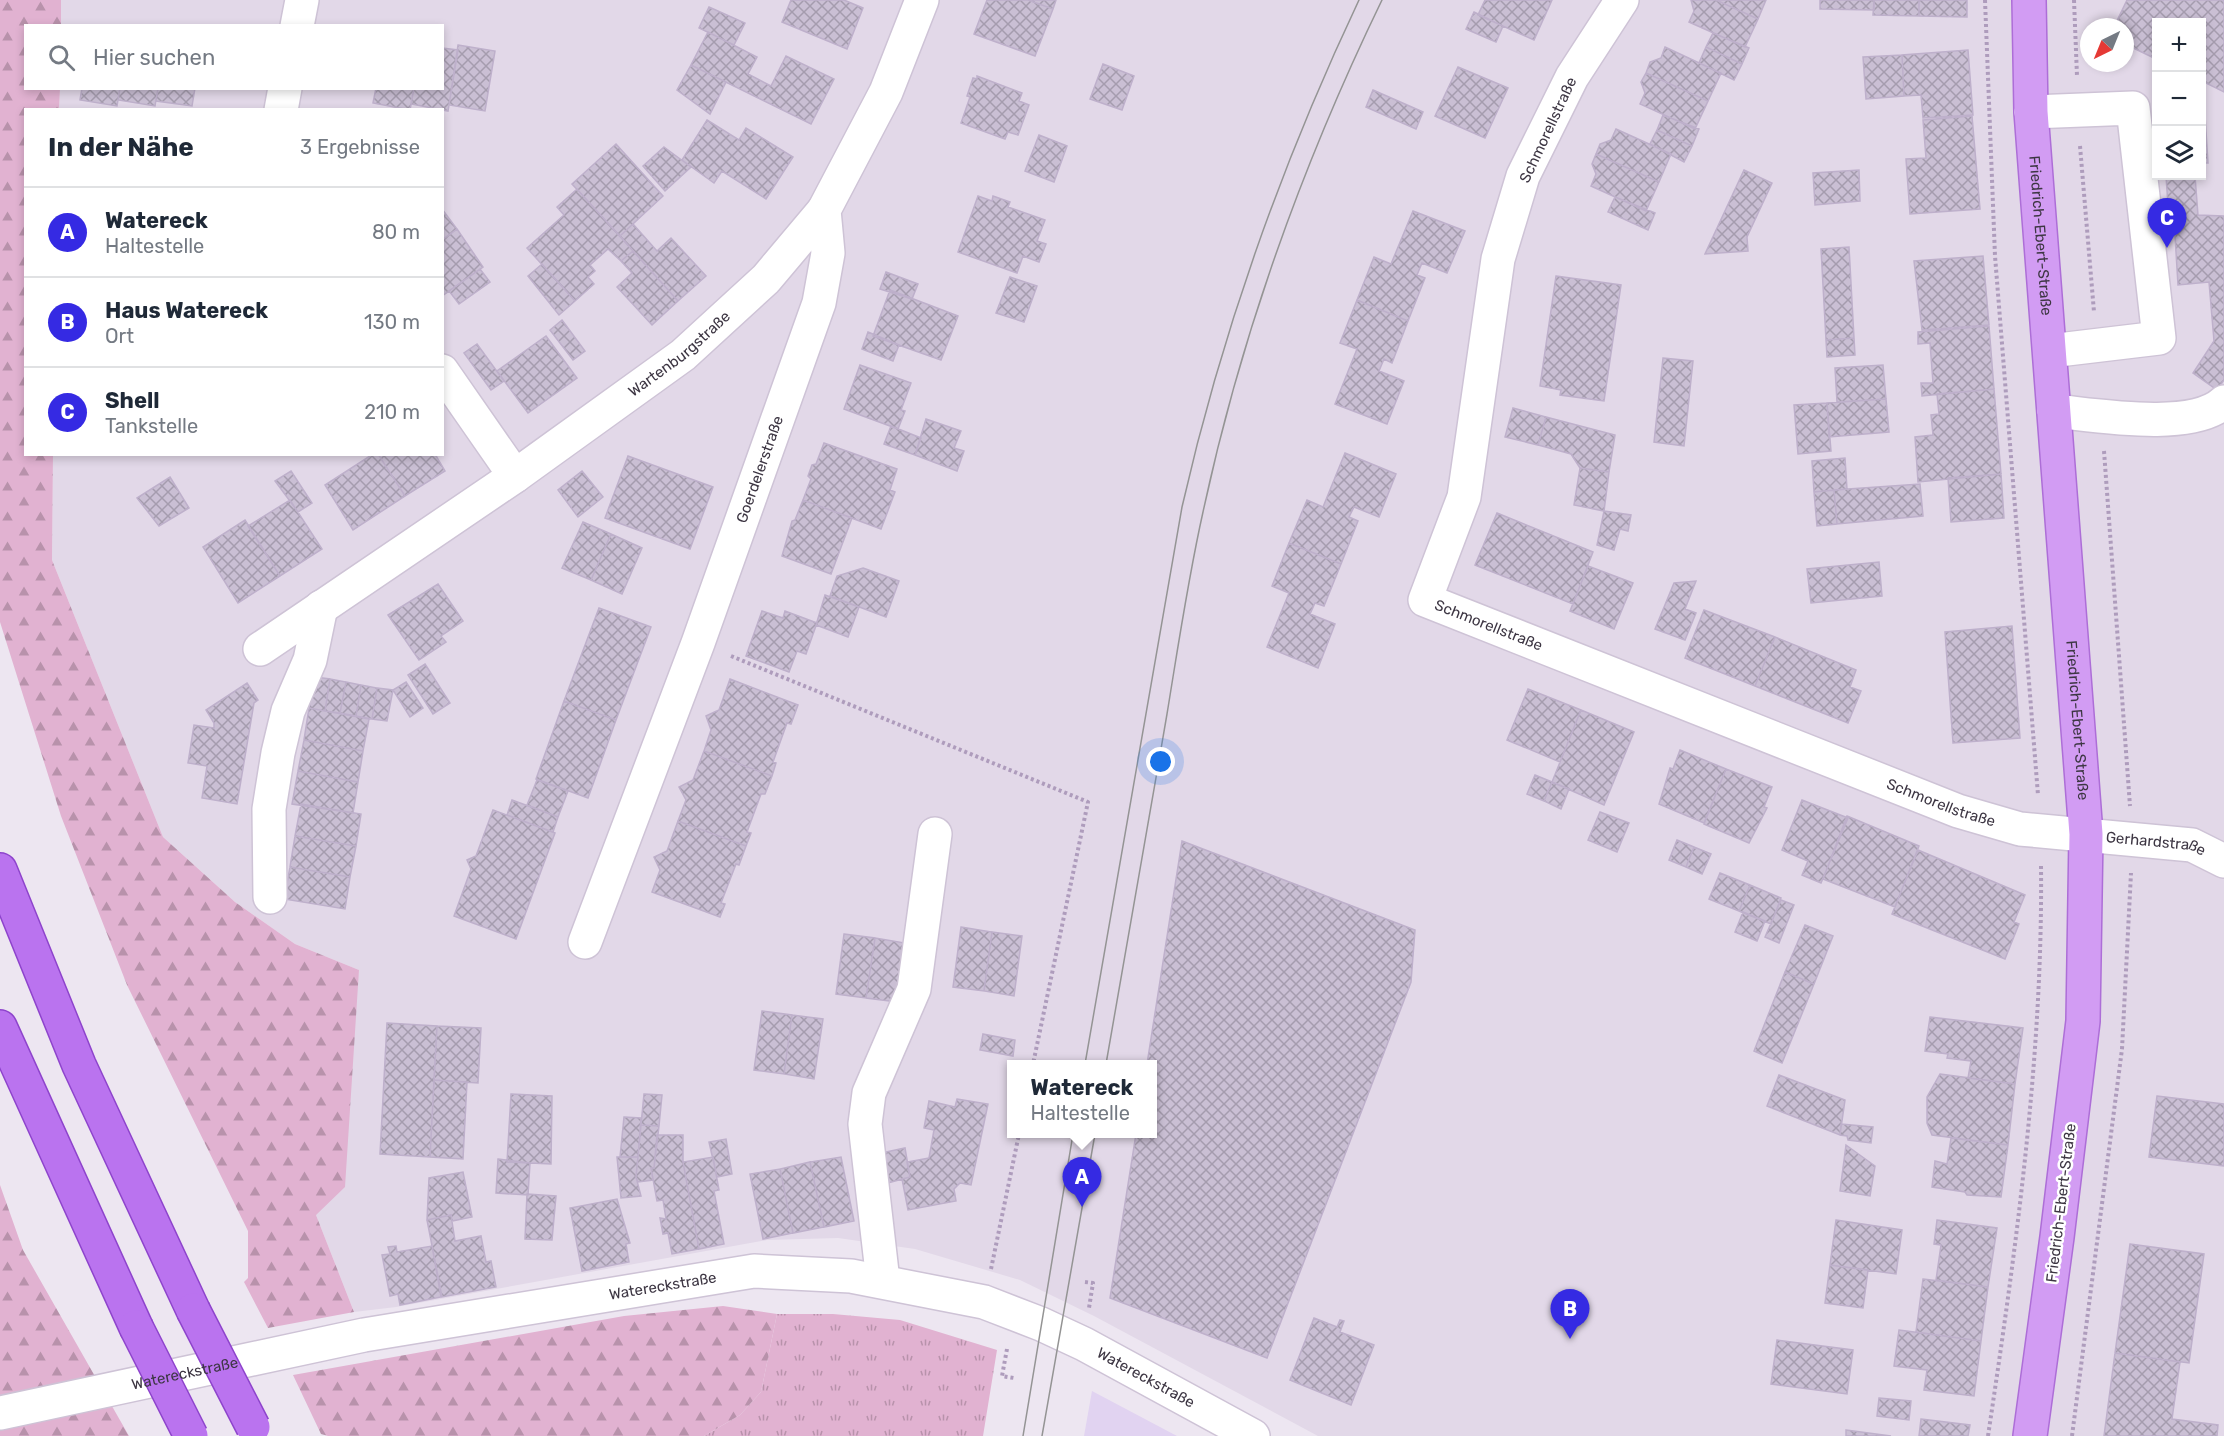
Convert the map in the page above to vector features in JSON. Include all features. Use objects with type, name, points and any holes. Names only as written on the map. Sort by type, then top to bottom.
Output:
[{"type":"highway","points":[[0,870],[79,1065],[193,1310],[255,1432]]},
{"type":"highway","points":[[0,1027],[136,1327],[191,1436]]},
{"type":"main road","name":"Friedrich-Ebert-Straße","points":[[2029,0],[2031,112],[2086,834],[2083,1021],[2030,1436]]},
{"type":"street","points":[[297,24],[302,0]]},
{"type":"street","points":[[824,210],[886,92],[922,0]]},
{"type":"street","name":"Schmorellstraße","points":[[1622,0],[1572,77],[1524,176],[1498,259],[1464,497],[1425,600],[1958,811],[2020,829],[2086,834]]},
{"type":"street","points":[[281,108],[285,90]]},
{"type":"street","points":[[2031,112],[2133,108],[2159,338],[2050,351]]},
{"type":"street","name":"Wartenburgstraße","points":[[260,649],[515,476],[684,355],[766,279],[824,210]]},
{"type":"street","name":"Goerdelerstraße","points":[[585,942],[698,643],[819,303],[828,253],[824,210]]},
{"type":"street","points":[[444,374],[515,476]]},
{"type":"street","points":[[2054,411],[2169,420],[2217,408],[2224,402]]},
{"type":"street","points":[[270,897],[269,809],[278,753],[288,711],[310,660],[321,607]]},
{"type":"street","points":[[884,1281],[865,1124],[869,1094],[914,989],[935,834]]},
{"type":"street","name":"Gerhardstraße","points":[[2086,834],[2192,845],[2224,861]]},
{"type":"street","name":"Watereckstraße","points":[[24,1408],[363,1335],[754,1271],[851,1276],[984,1302],[1084,1344],[1253,1436]]},
{"type":"path","points":[[1985,0],[1995,256],[2040,831],[2041,959],[2032,1089],[1988,1436]]},
{"type":"path","points":[[984,1302],[1018,1138]]},
{"type":"shaded area","points":[[61,0],[2224,0],[2224,1436],[1318,1436],[1094,1316],[1020,1280],[915,1249],[838,1238],[767,1240],[396,1307],[354,1312],[316,1215],[359,970],[295,944],[235,902],[163,837],[52,560],[53,456],[444,456],[444,108],[59,108],[60,90],[444,90],[444,24],[61,24]]},
{"type":"shaded area","points":[[1092,1391],[1177,1436],[1084,1436]]},
{"type":"green space","points":[[0,0],[61,0],[61,24],[24,24],[24,90],[60,90],[59,108],[24,108],[24,456],[53,456],[52,560],[163,837],[235,902],[295,944],[359,970],[345,1187],[316,1215],[354,1312],[268,1328],[244,1282],[248,1278],[248,1231],[127,985],[61,816],[0,622]]},
{"type":"green space","points":[[0,1185],[23,1250],[129,1436],[0,1436]]},
{"type":"green space","points":[[723,1306],[777,1314],[761,1392],[740,1415],[704,1436],[328,1436],[321,1434],[293,1375],[624,1316]]},
{"type":"green space","points":[[777,1314],[833,1314],[900,1320],[997,1350],[983,1436],[704,1436],[740,1415],[761,1392]]},
{"type":"building","points":[[791,0],[844,0],[863,8],[847,49],[782,22]]},
{"type":"building","points":[[987,0],[1028,0],[1053,9],[1035,56],[974,34]]},
{"type":"building","points":[[1028,0],[1056,0],[1053,9]]},
{"type":"building","points":[[1485,0],[1552,0],[1534,40],[1478,15]]},
{"type":"building","points":[[1691,0],[1716,0],[1758,19],[1745,47],[1689,22],[1694,11]]},
{"type":"building","points":[[1716,0],[1766,0],[1758,19]]},
{"type":"building","points":[[1820,0],[1874,0],[1874,10],[1820,9]]},
{"type":"building","points":[[1874,0],[1919,0],[1919,16],[1873,15]]},
{"type":"building","points":[[1919,0],[1967,0],[1967,17],[1919,16]]},
{"type":"building","points":[[2127,0],[2224,0],[2224,92],[2206,83],[2206,18],[2152,18],[2152,57],[2134,48],[2134,18],[2118,18]]},
{"type":"building","points":[[709,7],[745,23],[734,45],[699,28]]},
{"type":"building","points":[[1474,12],[1503,26],[1496,42],[1466,29]]},
{"type":"building","points":[[708,32],[757,57],[748,74],[771,86],[786,56],[834,79],[811,124],[691,65]]},
{"type":"building","points":[[1713,33],[1749,48],[1742,64],[1706,47]]},
{"type":"building","points":[[458,45],[495,51],[485,111],[449,105]]},
{"type":"building","points":[[1665,47],[1721,73],[1708,101],[1646,73],[1650,62],[1661,58]]},
{"type":"building","points":[[1706,47],[1742,64],[1734,80],[1699,63]]},
{"type":"building","points":[[444,48],[458,50],[448,111],[444,108],[411,104],[414,90],[444,90]]},
{"type":"building","points":[[1968,50],[1973,115],[1923,118],[1921,95],[1904,96],[1902,55]]},
{"type":"building","points":[[1902,55],[1904,96],[1866,99],[1863,57]]},
{"type":"building","points":[[1103,64],[1134,76],[1122,110],[1090,99]]},
{"type":"building","points":[[691,65],[726,82],[710,114],[677,90]]},
{"type":"building","points":[[1458,67],[1508,88],[1485,138],[1435,116]]},
{"type":"building","points":[[1646,73],[1708,101],[1695,129],[1640,104],[1645,93],[1641,82]]},
{"type":"building","points":[[977,76],[1022,93],[1019,101],[1029,105],[1018,135],[1008,132],[1005,139],[961,123],[970,97],[967,96],[973,78],[977,79]]},
{"type":"building","points":[[82,90],[120,90],[117,106],[80,100]]},
{"type":"building","points":[[120,90],[158,90],[155,106],[118,100]]},
{"type":"building","points":[[158,90],[195,90],[192,106],[156,101]]},
{"type":"building","points":[[376,90],[414,90],[410,108],[373,103]]},
{"type":"building","points":[[1373,90],[1423,112],[1416,129],[1366,107]]},
{"type":"building","points":[[1663,115],[1699,129],[1692,146],[1657,130]]},
{"type":"building","points":[[1972,116],[1980,209],[1910,214],[1906,159],[1926,158],[1923,120]]},
{"type":"building","points":[[707,120],[739,140],[746,128],[793,157],[766,199],[722,171],[714,183],[682,160]]},
{"type":"building","points":[[1616,129],[1671,154],[1659,182],[1596,154],[1600,144],[1611,140]]},
{"type":"building","points":[[1657,130],[1692,146],[1684,162],[1650,144]]},
{"type":"building","points":[[2206,132],[2208,163],[2206,163]]},
{"type":"building","points":[[1039,135],[1067,146],[1054,182],[1025,171]]},
{"type":"building","points":[[616,144],[663,196],[620,236],[572,184]]},
{"type":"building","points":[[664,147],[691,167],[665,191],[643,166]]},
{"type":"building","points":[[1596,154],[1659,182],[1646,211],[1591,186],[1596,174],[1592,164]]},
{"type":"building","points":[[1744,170],[1772,183],[1747,237],[1748,251],[1705,254]]},
{"type":"building","points":[[1859,170],[1860,201],[1815,205],[1813,173]]},
{"type":"building","points":[[2166,180],[2195,180],[2198,215],[2224,216],[2224,380],[2217,390],[2193,373],[2214,341],[2209,282],[2178,285],[2174,219],[2169,219]]},
{"type":"building","points":[[577,189],[633,251],[621,261],[608,249],[590,265],[595,271],[588,277],[594,284],[575,301],[527,248],[564,215],[557,207]]},
{"type":"building","points":[[978,196],[992,201],[993,196],[1010,202],[1008,207],[1045,220],[1037,241],[1046,244],[1039,262],[1023,256],[1017,273],[958,252]]},
{"type":"building","points":[[1615,197],[1655,213],[1648,230],[1608,212]]},
{"type":"building","points":[[1413,211],[1465,231],[1447,273],[1422,263],[1417,275],[1425,278],[1408,321],[1357,300],[1374,257],[1391,264]]},
{"type":"building","points":[[444,212],[457,229],[444,239]]},
{"type":"building","points":[[633,224],[657,251],[671,238],[706,276],[678,301],[620,236]]},
{"type":"building","points":[[457,229],[483,267],[444,295],[444,239]]},
{"type":"building","points":[[1849,247],[1854,338],[1826,340],[1821,249]]},
{"type":"building","points":[[633,251],[678,301],[652,325],[617,287],[632,273],[621,261]]},
{"type":"building","points":[[1983,256],[1989,325],[1922,330],[1914,261]]},
{"type":"building","points":[[542,264],[575,301],[559,315],[528,276]]},
{"type":"building","points":[[480,269],[490,282],[459,304],[449,291]]},
{"type":"building","points":[[886,272],[918,284],[912,299],[880,289]]},
{"type":"building","points":[[1556,276],[1621,285],[1604,401],[1560,395],[1561,390],[1540,386]]},
{"type":"building","points":[[1010,277],[1037,286],[1024,322],[996,313]]},
{"type":"building","points":[[890,290],[958,316],[941,360],[873,336]]},
{"type":"building","points":[[1357,300],[1408,321],[1392,363],[1384,359],[1379,371],[1404,381],[1387,424],[1335,404],[1357,349],[1340,343]]},
{"type":"building","points":[[562,320],[585,351],[573,360],[550,330]]},
{"type":"building","points":[[1989,326],[1994,389],[1922,396],[1921,383],[1933,383],[1930,343],[1918,344],[1918,332]]},
{"type":"building","points":[[868,332],[899,345],[893,361],[862,349]]},
{"type":"building","points":[[546,336],[577,378],[528,413],[497,371]]},
{"type":"building","points":[[1854,338],[1855,355],[1827,357],[1826,340]]},
{"type":"building","points":[[477,344],[504,381],[491,390],[464,353]]},
{"type":"building","points":[[1663,358],[1693,361],[1684,446],[1654,442]]},
{"type":"building","points":[[860,365],[911,383],[901,410],[905,411],[898,429],[844,409]]},
{"type":"building","points":[[1883,365],[1886,399],[1837,402],[1835,368]]},
{"type":"building","points":[[1994,389],[2001,474],[1918,482],[1915,437],[1933,435],[1931,415],[1939,414],[1937,394]]},
{"type":"building","points":[[1886,399],[1889,432],[1829,437],[1827,403]]},
{"type":"building","points":[[1827,403],[1831,451],[1798,454],[1794,405]]},
{"type":"building","points":[[1513,408],[1546,417],[1538,445],[1505,437]]},
{"type":"building","points":[[1546,417],[1615,435],[1609,472],[1580,468],[1571,454],[1538,445]]},
{"type":"building","points":[[926,419],[961,431],[954,448],[964,451],[957,471],[915,455]]},
{"type":"building","points":[[891,426],[921,438],[915,455],[884,444]]},
{"type":"building","points":[[824,443],[897,469],[890,490],[895,492],[881,529],[803,500],[811,479],[808,476],[812,465],[816,464]]},
{"type":"building","points":[[1345,453],[1396,474],[1379,517],[1354,507],[1349,517],[1358,521],[1341,564],[1289,543],[1307,500],[1323,507]]},
{"type":"building","points":[[370,456],[379,456],[405,496],[353,530],[325,485]]},
{"type":"building","points":[[379,456],[436,456],[445,471],[405,496]]},
{"type":"building","points":[[628,456],[713,487],[690,549],[605,518]]},
{"type":"building","points":[[1845,458],[1847,489],[1814,492],[1812,461]]},
{"type":"building","points":[[1580,468],[1609,472],[1604,511],[1574,505]]},
{"type":"building","points":[[291,471],[312,503],[298,512],[275,481]]},
{"type":"building","points":[[582,471],[603,497],[578,517],[558,490]]},
{"type":"building","points":[[2001,474],[2004,518],[1951,522],[1948,478]]},
{"type":"building","points":[[170,477],[189,508],[159,526],[137,498]]},
{"type":"building","points":[[1920,484],[1923,516],[1837,524],[1834,490]]},
{"type":"building","points":[[1834,490],[1837,524],[1817,526],[1814,492]]},
{"type":"building","points":[[290,500],[322,549],[280,576],[248,526]]},
{"type":"building","points":[[803,500],[852,518],[831,574],[782,556],[792,521],[795,520]]},
{"type":"building","points":[[1604,511],[1631,515],[1628,531],[1620,529],[1614,550],[1597,545]]},
{"type":"building","points":[[1497,513],[1593,552],[1573,604],[1475,565]]},
{"type":"building","points":[[245,520],[280,576],[238,603],[203,547]]},
{"type":"building","points":[[583,522],[611,534],[591,580],[562,568]]},
{"type":"building","points":[[611,534],[642,548],[622,594],[591,580]]},
{"type":"building","points":[[1289,543],[1341,564],[1324,606],[1315,603],[1310,614],[1335,624],[1318,668],[1267,647],[1289,593],[1272,586]]},
{"type":"building","points":[[1879,562],[1882,596],[1811,603],[1807,569]]},
{"type":"building","points":[[1588,566],[1633,583],[1614,629],[1570,611]]},
{"type":"building","points":[[863,568],[899,581],[886,617],[830,596],[837,576]]},
{"type":"building","points":[[1696,581],[1685,609],[1696,613],[1685,640],[1655,629],[1674,583]]},
{"type":"building","points":[[438,584],[463,621],[441,636],[446,642],[419,660],[388,615]]},
{"type":"building","points":[[825,595],[859,607],[848,637],[816,625]]},
{"type":"building","points":[[599,608],[651,627],[616,720],[564,701]]},
{"type":"building","points":[[1704,610],[1775,637],[1755,686],[1685,658]]},
{"type":"building","points":[[762,611],[783,618],[785,611],[817,623],[806,654],[797,651],[789,672],[746,656]]},
{"type":"building","points":[[2012,626],[2020,738],[1953,743],[1945,632]]},
{"type":"building","points":[[1775,637],[1856,670],[1850,687],[1861,691],[1848,723],[1755,686]]},
{"type":"building","points":[[425,664],[450,703],[433,714],[408,675]]},
{"type":"building","points":[[315,677],[330,679],[325,711],[309,708]]},
{"type":"building","points":[[330,679],[346,682],[340,713],[325,711]]},
{"type":"building","points":[[730,679],[798,705],[791,724],[787,723],[773,762],[776,763],[772,776],[704,751],[711,730],[706,716],[719,710]]},
{"type":"building","points":[[346,682],[361,685],[356,716],[340,713]]},
{"type":"building","points":[[406,682],[423,708],[410,717],[393,690]]},
{"type":"building","points":[[247,683],[258,700],[254,703],[237,804],[202,798],[207,766],[188,763],[194,725],[214,728],[214,723],[206,710]]},
{"type":"building","points":[[361,685],[377,688],[372,719],[356,716]]},
{"type":"building","points":[[377,688],[393,690],[387,721],[372,719]]},
{"type":"building","points":[[1528,689],[1581,710],[1560,762],[1507,740]]},
{"type":"building","points":[[564,701],[616,720],[588,798],[536,779]]},
{"type":"building","points":[[309,708],[369,719],[363,751],[304,740]]},
{"type":"building","points":[[1581,710],[1634,732],[1604,805],[1552,782]]},
{"type":"building","points":[[304,740],[363,751],[358,782],[298,771]]},
{"type":"building","points":[[1680,750],[1726,769],[1704,823],[1659,804],[1670,768],[1673,769]]},
{"type":"building","points":[[704,751],[772,776],[765,794],[761,794],[747,832],[751,833],[746,846],[678,821],[686,800],[679,787],[693,780]]},
{"type":"building","points":[[1726,769],[1772,787],[1764,807],[1767,808],[1749,843],[1704,824]]},
{"type":"building","points":[[298,771],[358,782],[353,813],[292,804]]},
{"type":"building","points":[[1535,775],[1552,782],[1544,801],[1527,794]]},
{"type":"building","points":[[537,780],[568,791],[558,817],[527,805]]},
{"type":"building","points":[[1552,782],[1569,789],[1561,809],[1544,801]]},
{"type":"building","points":[[512,800],[558,817],[553,832],[507,815]]},
{"type":"building","points":[[1802,800],[1848,818],[1821,883],[1802,875],[1808,861],[1782,850]]},
{"type":"building","points":[[301,804],[361,814],[356,846],[295,836]]},
{"type":"building","points":[[493,810],[555,833],[516,939],[454,916],[471,869],[467,860],[476,856]]},
{"type":"building","points":[[1600,812],[1629,823],[1617,852],[1588,840]]},
{"type":"building","points":[[1847,816],[1919,846],[1895,907],[1823,879]]},
{"type":"building","points":[[678,821],[746,846],[739,865],[736,864],[721,903],[725,904],[720,917],[652,892],[660,870],[654,857],[667,851]]},
{"type":"building","points":[[295,836],[356,846],[350,877],[290,867]]},
{"type":"building","points":[[1677,840],[1694,847],[1686,867],[1669,860]]},
{"type":"building","points":[[1182,841],[1415,930],[1411,982],[1267,1358],[1110,1298],[1135,1138],[1157,1138],[1157,1060],[1148,1060]]},
{"type":"building","points":[[1694,847],[1711,854],[1702,874],[1686,867]]},
{"type":"building","points":[[1918,850],[2025,895],[2014,922],[2019,924],[2005,959],[1892,914]]},
{"type":"building","points":[[290,867],[350,877],[345,909],[284,899]]},
{"type":"building","points":[[1720,873],[1750,885],[1739,911],[1709,899]]},
{"type":"building","points":[[1750,885],[1781,898],[1771,924],[1739,911]]},
{"type":"building","points":[[1781,900],[1794,905],[1779,943],[1765,937]]},
{"type":"building","points":[[1743,912],[1765,921],[1757,941],[1735,932]]},
{"type":"building","points":[[1805,925],[1833,936],[1814,984],[1785,972]]},
{"type":"building","points":[[961,927],[992,932],[984,991],[953,987]]},
{"type":"building","points":[[992,932],[1022,936],[1014,996],[984,991]]},
{"type":"building","points":[[844,934],[875,938],[866,998],[836,994]]},
{"type":"building","points":[[875,938],[905,943],[897,1002],[866,998]]},
{"type":"building","points":[[1785,972],[1814,984],[1782,1063],[1754,1051]]},
{"type":"building","points":[[762,1011],[792,1015],[784,1074],[754,1070]]},
{"type":"building","points":[[792,1015],[823,1019],[814,1079],[784,1074]]},
{"type":"building","points":[[1930,1017],[2023,1028],[2015,1084],[1968,1078],[1971,1061],[1947,1058],[1948,1054],[1925,1051]]},
{"type":"building","points":[[387,1023],[437,1026],[430,1157],[380,1154]]},
{"type":"building","points":[[437,1026],[481,1028],[478,1083],[434,1080]]},
{"type":"building","points":[[983,1034],[1015,1040],[1013,1056],[980,1050]]},
{"type":"building","points":[[1940,1074],[2015,1084],[2008,1145],[1932,1135],[1927,1123],[1927,1097]]},
{"type":"building","points":[[1779,1075],[1845,1100],[1840,1135],[1767,1106]]},
{"type":"building","points":[[434,1080],[467,1082],[463,1159],[430,1157]]},
{"type":"building","points":[[511,1094],[552,1096],[551,1164],[507,1162]]},
{"type":"building","points":[[644,1094],[662,1095],[659,1126],[641,1125]]},
{"type":"building","points":[[2157,1096],[2224,1104],[2224,1166],[2149,1157]]},
{"type":"building","points":[[957,1099],[988,1104],[971,1185],[960,1183],[954,1189],[956,1201],[908,1210],[902,1179],[910,1177],[907,1162],[929,1158],[934,1130],[924,1128],[929,1101],[955,1107]]},
{"type":"building","points":[[624,1117],[641,1118],[638,1157],[620,1157]]},
{"type":"building","points":[[1841,1124],[1873,1127],[1871,1143],[1848,1140],[1847,1136],[1840,1135]]},
{"type":"building","points":[[641,1125],[659,1126],[654,1168],[651,1168],[653,1180],[638,1182],[636,1177]]},
{"type":"building","points":[[657,1135],[683,1135],[683,1162],[699,1249],[672,1254],[668,1233],[663,1234],[660,1218],[666,1219],[663,1200],[657,1201],[651,1168],[654,1168]]},
{"type":"building","points":[[1951,1138],[2008,1145],[2001,1197],[1967,1195],[1965,1192],[1932,1187],[1935,1161],[1947,1164]]},
{"type":"building","points":[[726,1139],[732,1174],[717,1177],[709,1142]]},
{"type":"building","points":[[1846,1145],[1875,1166],[1870,1196],[1840,1191]]},
{"type":"building","points":[[905,1148],[910,1177],[884,1184],[881,1153]]},
{"type":"building","points":[[617,1157],[638,1157],[636,1177],[641,1196],[621,1198]]},
{"type":"building","points":[[713,1157],[719,1190],[714,1191],[724,1244],[699,1249],[683,1162]]},
{"type":"building","points":[[841,1157],[854,1221],[824,1227],[810,1162]]},
{"type":"building","points":[[498,1159],[530,1163],[528,1195],[496,1193]]},
{"type":"building","points":[[810,1162],[824,1227],[793,1233],[780,1169]]},
{"type":"building","points":[[780,1169],[793,1233],[763,1239],[750,1174]]},
{"type":"building","points":[[463,1172],[472,1217],[452,1221],[451,1215],[427,1220],[429,1178]]},
{"type":"building","points":[[527,1194],[556,1196],[552,1240],[525,1239]]},
{"type":"building","points":[[617,1199],[630,1243],[626,1244],[629,1262],[582,1271],[570,1208]]},
{"type":"building","points":[[451,1215],[455,1241],[481,1236],[486,1262],[491,1261],[496,1287],[442,1297],[427,1220]]},
{"type":"building","points":[[1836,1220],[1902,1230],[1896,1274],[1830,1265]]},
{"type":"building","points":[[1937,1220],[1997,1228],[1988,1287],[1936,1280],[1941,1245],[1934,1244]]},
{"type":"building","points":[[2130,1244],[2204,1254],[2189,1363],[2115,1353]]},
{"type":"building","points":[[396,1246],[397,1252],[432,1246],[441,1297],[400,1305],[398,1294],[390,1296],[382,1255],[390,1254],[388,1247]]},
{"type":"building","points":[[1830,1265],[1868,1270],[1863,1308],[1825,1303]]},
{"type":"building","points":[[1923,1279],[1988,1287],[1981,1341],[1916,1332]]},
{"type":"building","points":[[1314,1318],[1337,1327],[1340,1320],[1344,1321],[1340,1332],[1374,1345],[1351,1405],[1290,1380]]},
{"type":"building","points":[[1899,1330],[1981,1341],[1974,1396],[1924,1390],[1927,1370],[1894,1366]]},
{"type":"building","points":[[1777,1340],[1853,1350],[1847,1394],[1771,1384]]},
{"type":"building","points":[[2115,1353],[2180,1362],[2172,1419],[2218,1425],[2217,1436],[2104,1436]]},
{"type":"building","points":[[1879,1398],[1911,1401],[1909,1420],[1877,1416]]},
{"type":"building","points":[[1921,1419],[1970,1425],[1968,1436],[1919,1436]]},
{"type":"building","points":[[1846,1430],[1891,1436],[1846,1436]]},
{"type":"tram line","points":[[1086,1060],[1182,507],[1198,441],[1235,312],[1257,249],[1304,123],[1359,0]]},
{"type":"tram line","points":[[1107,1060],[1188,588],[1218,446],[1236,380],[1277,251],[1326,124],[1382,0]]},
{"type":"tram line","points":[[1023,1436],[1072,1138]]},
{"type":"tram line","points":[[1042,1436],[1094,1138]]},
{"type":"place","name":"Shell","points":[[2167,248]]},
{"type":"place","name":"Watereck","points":[[1082,1207]]},
{"type":"place","name":"Haus Watereck","points":[[1570,1339]]}]
